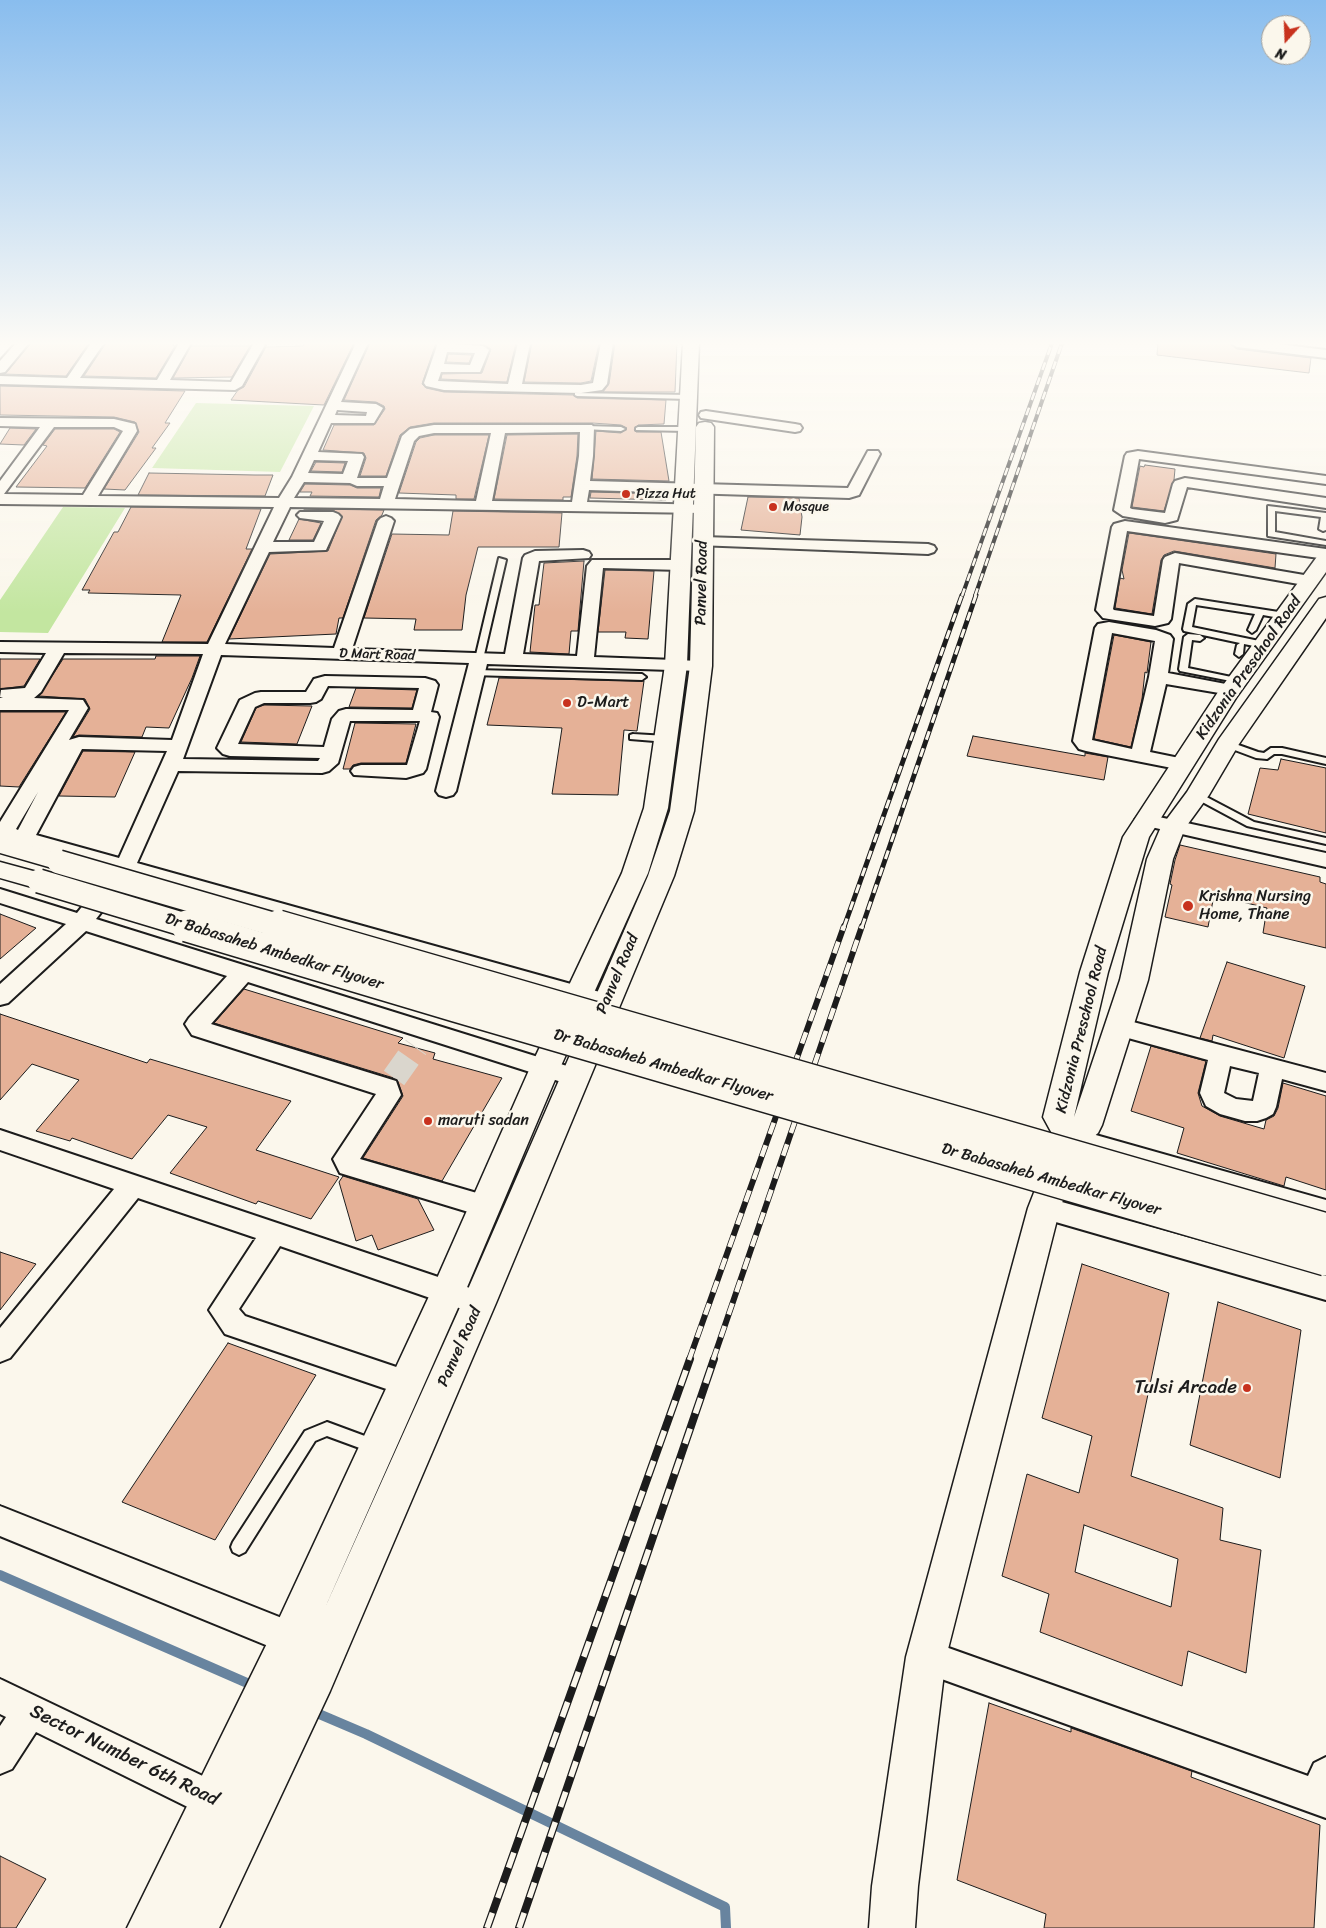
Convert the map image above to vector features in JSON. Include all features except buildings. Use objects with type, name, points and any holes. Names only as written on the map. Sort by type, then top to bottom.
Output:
[{"type":"street","points":[[0,491],[43,433]]},
{"type":"street","points":[[87,501],[129,433]]},
{"type":"street","points":[[0,997],[81,922],[125,866],[176,753],[214,649],[320,433]]},
{"type":"street","points":[[341,654],[386,513],[393,482],[408,438],[415,433]]},
{"type":"street","points":[[483,505],[498,433]]},
{"type":"street","points":[[579,506],[586,456],[586,433]]},
{"type":"street","name":"Panvel Road","points":[[302,1657],[479,1303],[661,876],[682,811],[688,774],[689,665],[681,565],[694,499],[694,433]]},
{"type":"street","points":[[0,499],[386,513],[483,505],[579,506],[849,493],[854,492],[874,454]]},
{"type":"street","points":[[1326,480],[1138,455],[1132,456],[1122,510],[1128,513],[1165,518],[1172,517],[1180,484],[1185,482],[1326,511]]},
{"type":"street","points":[[299,476],[349,478],[358,457],[309,456]]},
{"type":"street","points":[[317,476],[326,456]]},
{"type":"street","points":[[357,482],[393,482]]},
{"type":"street","points":[[582,485],[694,499]]},
{"type":"street","name":"Panvel Road","points":[[302,1657],[377,1447],[448,1292],[545,1068],[636,873],[656,808],[667,738],[689,665],[703,542],[694,499]]},
{"type":"street","points":[[263,547],[320,547],[333,517],[281,509]]},
{"type":"street","points":[[1310,581],[1175,558],[1171,560],[1162,619],[1155,621],[1109,614],[1104,610],[1120,527],[1125,526],[1326,554]]},
{"type":"street","points":[[703,542],[928,549]]},
{"type":"street","points":[[1284,577],[1290,549]]},
{"type":"street","points":[[568,648],[514,654],[531,558],[535,556],[583,555]]},
{"type":"street","name":"Kidzonia Preschool Road","points":[[1323,607],[1227,744],[1197,795],[1172,827],[1160,859],[1134,980],[1087,1125],[1071,1138],[1058,1117],[1094,972],[1136,837],[1145,820],[1235,685],[1251,645],[1289,610],[1326,558]]},
{"type":"street","points":[[585,662],[595,566],[598,563],[681,565]]},
{"type":"street","points":[[1289,610],[1323,607]]},
{"type":"street","points":[[1140,756],[1158,677],[1164,639],[1156,635],[1104,628],[1082,741],[1086,744],[1140,756],[1182,764]]},
{"type":"street","points":[[0,694],[27,695],[32,692],[58,648]]},
{"type":"street","name":"D Mart Road","points":[[3,652],[58,648],[214,649],[341,654],[477,666],[514,654],[585,662],[689,665]]},
{"type":"street","points":[[446,791],[477,666]]},
{"type":"street","points":[[1158,677],[1235,685]]},
{"type":"street","points":[[24,838],[72,746],[88,744],[322,767],[328,763],[332,753],[342,719],[346,715],[417,716],[421,714],[429,685],[426,683],[325,681],[320,683],[315,696],[310,698],[261,697],[247,704],[227,748],[230,750],[332,753]]},
{"type":"street","points":[[0,704],[76,704],[79,708],[1,836],[24,838],[606,1002]]},
{"type":"street","points":[[361,771],[406,772],[416,769],[426,717],[464,719]]},
{"type":"street","points":[[176,753],[221,750]]},
{"type":"street","points":[[1145,820],[1326,860]]},
{"type":"street","name":"Dr Babasaheb Ambedkar Flyover","points":[[1,836],[49,872],[464,1008],[1326,1260]]},
{"type":"street","name":"Dr Babasaheb Ambedkar Flyover","points":[[0,870],[49,872],[1326,1229]]},
{"type":"street","points":[[0,896],[243,973],[422,1039],[545,1068],[574,1077]]},
{"type":"street","points":[[243,973],[196,1024],[200,1029],[390,1083],[389,1095],[346,1159],[350,1166],[485,1206]]},
{"type":"street","points":[[1118,1026],[1326,1082]]},
{"type":"street","points":[[1221,1054],[1212,1093],[1215,1099],[1229,1107],[1245,1111],[1257,1111],[1264,1107],[1272,1067]]},
{"type":"street","points":[[892,1928],[895,1886],[926,1657],[1044,1208],[1071,1138],[1326,1211]]},
{"type":"street","points":[[0,1140],[479,1303]]},
{"type":"street","points":[[0,1350],[132,1185]]},
{"type":"street","points":[[1044,1208],[1326,1288]]},
{"type":"street","points":[[274,1233],[223,1310],[234,1325],[407,1384]]},
{"type":"street","points":[[0,1521],[302,1657],[231,1808],[195,1928]]},
{"type":"street","points":[[926,1657],[1325,1792]]},
{"type":"street","points":[[0,1757],[15,1703]]},
{"type":"street","name":"Sector Number 6th Road","points":[[15,1703],[231,1808]]},
{"type":"street","points":[[150,1928],[231,1808]]},
{"type":"lane","points":[[1323,529],[1326,511],[1272,508],[1271,534],[1326,543]]},
{"type":"lane","points":[[502,560],[477,666],[642,677]]},
{"type":"lane","points":[[1251,645],[1187,629],[1192,604],[1195,602],[1260,612],[1289,610]]},
{"type":"lane","points":[[1251,645],[1260,612]]},
{"type":"lane","points":[[1235,685],[1183,669],[1188,637],[1251,645]]},
{"type":"lane","points":[[633,737],[667,738]]},
{"type":"lane","points":[[1227,744],[1256,755],[1267,756],[1271,751],[1282,751],[1326,761]]},
{"type":"lane","points":[[1197,795],[1251,824],[1326,841]]},
{"type":"lane","points":[[239,1547],[310,1436],[326,1429],[377,1447]]},
{"type":"green space","points":[[176,433],[300,433],[280,472],[152,468]]},
{"type":"green space","points":[[63,507],[125,508],[48,633],[0,632],[0,600]]},
{"type":"waterway","points":[[0,1575],[254,1686]]},
{"type":"waterway","points":[[312,1711],[366,1734],[725,1907],[726,1928]]},
{"type":"tunnel","points":[[394,1078],[416,1047]]},
{"type":"railway","points":[[962,596],[1020,433]]},
{"type":"railway","points":[[975,596],[1031,433]]},
{"type":"railway","points":[[844,927],[962,595]]},
{"type":"railway","points":[[862,927],[976,595]]},
{"type":"railway","points":[[689,1360],[844,926]]},
{"type":"railway","points":[[713,1360],[862,926]]},
{"type":"railway","points":[[487,1928],[690,1359]]},
{"type":"railway","points":[[519,1928],[714,1359]]},
{"type":"place","name":"Pizza Hut","points":[[626,494]]},
{"type":"place","name":"Mosque","points":[[773,507]]},
{"type":"place","name":"D-Mart","points":[[567,703]]},
{"type":"place","name":"Krishna Nursing Home, Thane","points":[[1188,906]]},
{"type":"place","name":"maruti sadan","points":[[428,1121]]},
{"type":"place","name":"Tulsi Arcade","points":[[1247,1388]]}]
